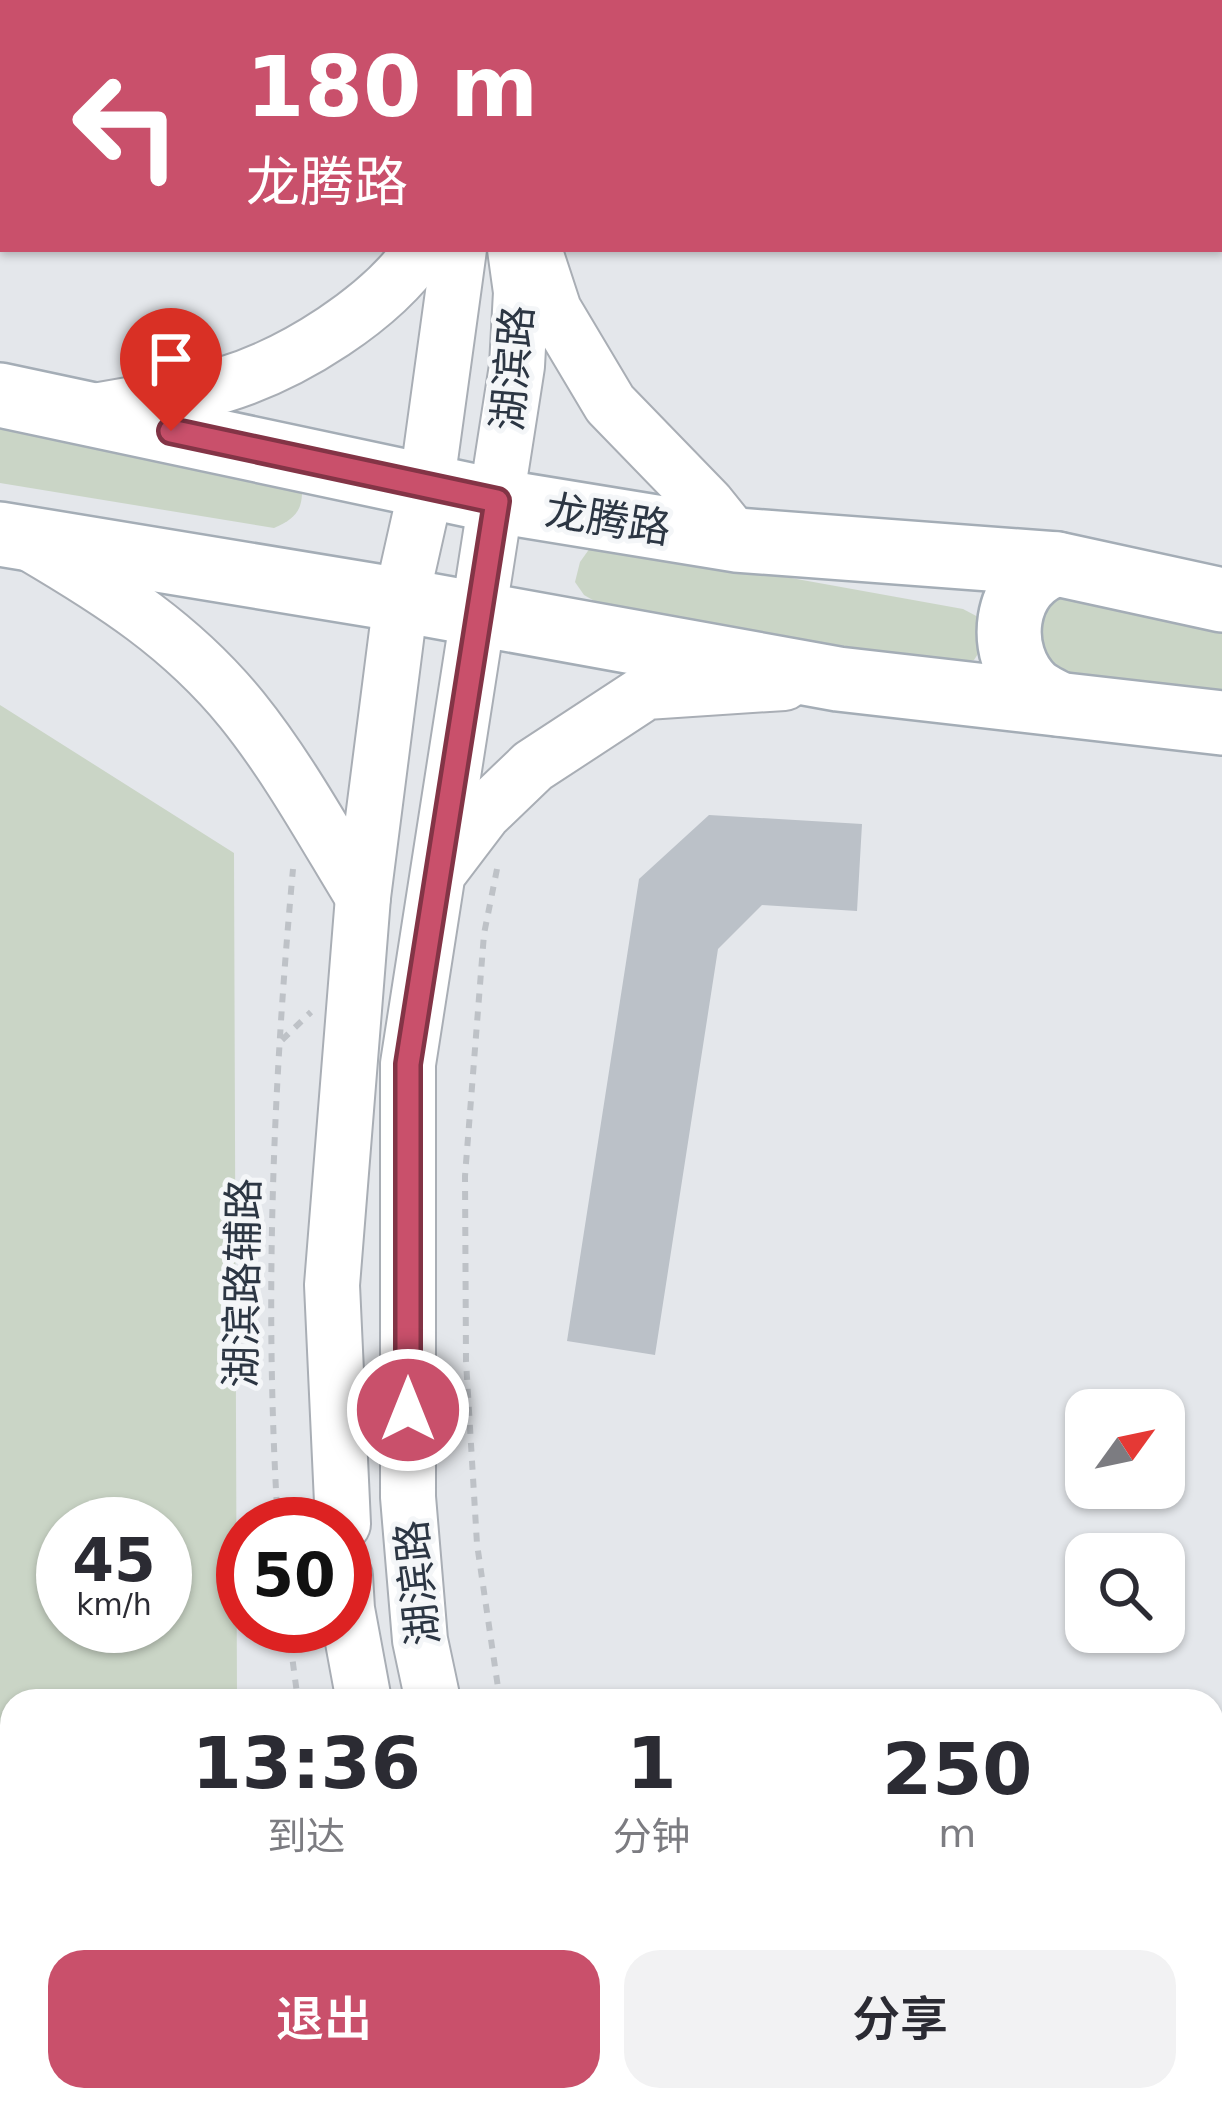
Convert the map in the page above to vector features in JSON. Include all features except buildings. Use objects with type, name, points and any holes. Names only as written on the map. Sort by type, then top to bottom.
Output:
[{"type":"main road","points":[[86,412],[173,397],[259,370],[320,338],[380,297],[419,252]]},
{"type":"main road","name":"湖滨路","points":[[342,1497],[332,1285],[363,898],[401,600],[426,489],[459,252]]},
{"type":"main road","name":"湖滨路","points":[[430,1689],[420,1640],[408,1497],[408,1064],[517,366],[520,292],[515,252]]},
{"type":"main road","points":[[535,252],[554,310],[610,404],[736,540]]},
{"type":"main road","name":"龙腾路","points":[[0,395],[497,501],[736,540],[1057,564],[1222,600]]},
{"type":"main road","points":[[9,535],[838,679],[1222,723]]},
{"type":"main road","points":[[9,535],[122,597],[184,649],[242,710],[363,898]]},
{"type":"main road","points":[[1057,564],[1031,576],[1014,596],[1010,620],[1014,657],[1031,687],[1058,704]]},
{"type":"main road","points":[[438,874],[484,813],[533,766],[646,692],[838,679]]},
{"type":"main road","name":"湖滨路","points":[[355,1653],[362,1689]]},
{"type":"path","name":"湖滨路辅路","points":[[276,1497],[270,1407],[269,1225],[300,796]]},
{"type":"path","points":[[498,1689],[477,1544],[466,1361],[465,1176],[484,934],[499,856]]},
{"type":"path","points":[[292,1653],[297,1689]]},
{"type":"green space","points":[[0,423],[302,482],[300,505],[289,520],[274,528],[0,483]]},
{"type":"green space","points":[[609,545],[963,609],[982,619],[985,643],[974,660],[946,664],[598,603],[575,582],[590,548]]},
{"type":"green space","points":[[1068,590],[1222,621],[1222,696],[1052,677],[1031,655],[1036,596]]},
{"type":"green space","points":[[0,705],[234,853],[236,1497],[216,1497],[216,1653],[237,1653],[237,1689],[0,1689]]},
{"type":"route","points":[[171,431],[497,501],[408,1064],[408,1410]]}]
